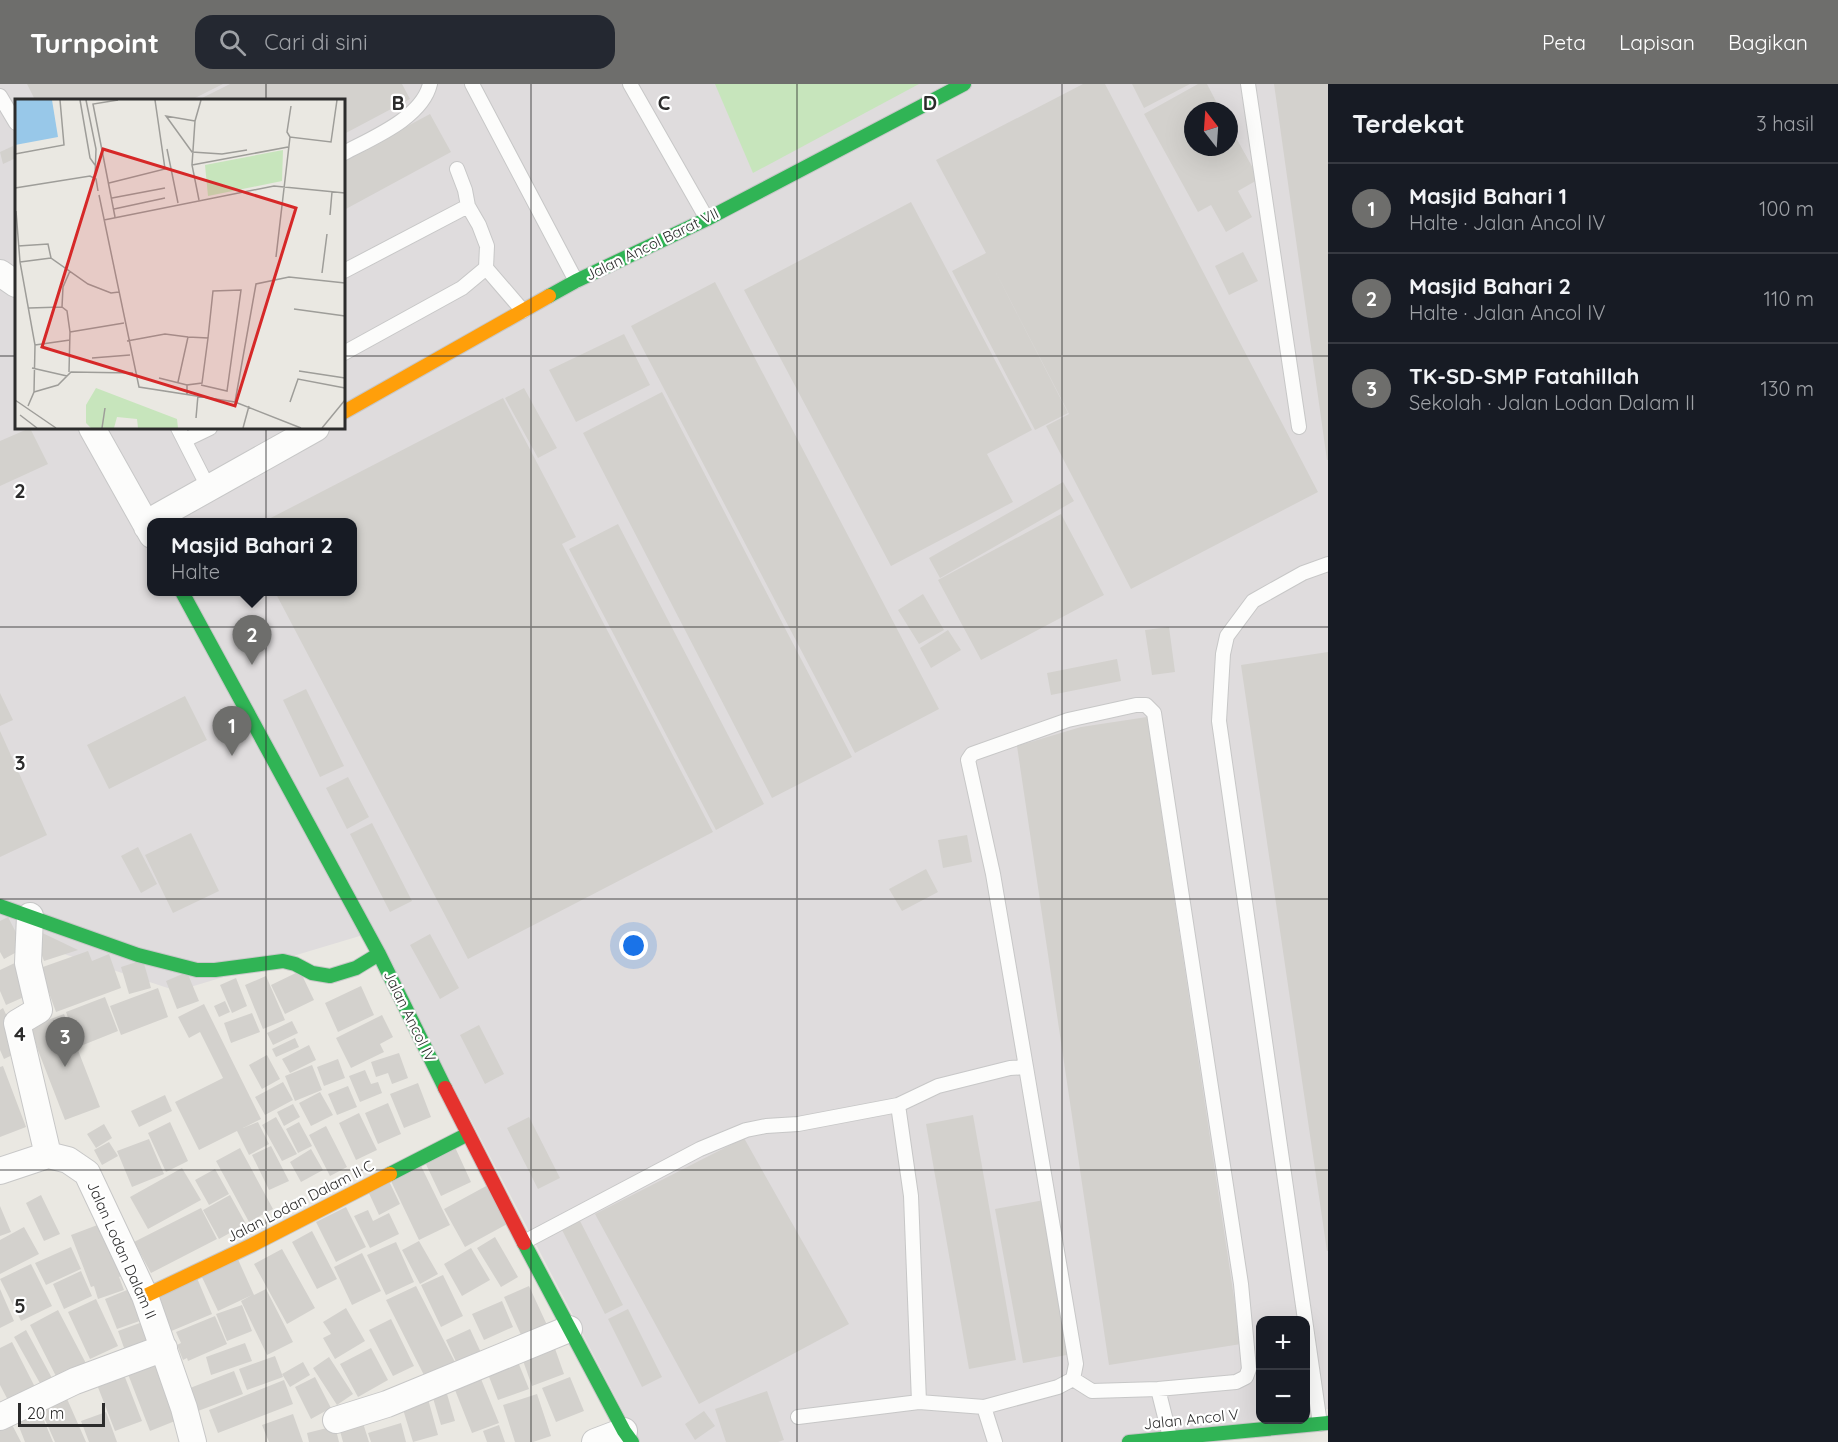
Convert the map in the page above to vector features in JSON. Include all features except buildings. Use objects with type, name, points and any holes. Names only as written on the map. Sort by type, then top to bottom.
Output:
[{"type":"street","name":"Jalan Ancol Barat VII","points":[[345,411],[576,281],[707,219],[964,84]]},
{"type":"street","points":[[93,429],[147,527]]},
{"type":"street","points":[[158,518],[314,429]]},
{"type":"street","name":"Jalan Ancol IV","points":[[185,596],[379,954],[568,1329],[628,1436]]},
{"type":"street","points":[[0,906],[109,946],[166,963],[205,970],[280,961],[296,962],[312,973],[327,976],[342,974],[379,954]]},
{"type":"street","points":[[0,1172],[48,1155],[17,1023],[39,1010],[28,963],[30,916]]},
{"type":"street","name":"Jalan Lodan Dalam II C","points":[[145,1296],[252,1245],[468,1134]]},
{"type":"street","name":"Jalan Lodan Dalam II","points":[[48,1155],[68,1160],[87,1173],[145,1296],[184,1408],[193,1442]]},
{"type":"street","points":[[336,1420],[387,1404],[568,1329]]},
{"type":"street","points":[[0,1417],[75,1381],[164,1348]]},
{"type":"street","name":"Jalan Ancol V","points":[[1129,1442],[1324,1423]]},
{"type":"street","points":[[595,1442],[628,1436]]},
{"type":"lane","points":[[345,152],[385,131],[415,110],[430,84]]},
{"type":"lane","points":[[472,84],[576,281]]},
{"type":"lane","points":[[630,84],[707,219]]},
{"type":"lane","points":[[1248,84],[1299,427]]},
{"type":"lane","points":[[0,96],[15,121]]},
{"type":"lane","points":[[457,169],[468,206],[487,246],[486,268],[523,311]]},
{"type":"lane","points":[[345,270],[468,206]]},
{"type":"lane","points":[[345,352],[462,288],[486,268]]},
{"type":"lane","points":[[205,429],[182,434],[208,489]]},
{"type":"lane","points":[[1324,1423],[1219,721],[1223,654],[1227,636],[1253,601],[1303,573],[1328,564]]},
{"type":"lane","points":[[1136,705],[1146,705],[1154,713],[1156,725],[1241,1284],[1249,1369],[1246,1377],[1236,1382],[1158,1389],[1092,1391],[1073,1379],[1076,1364],[1026,1067],[993,874],[968,760],[972,754],[1068,720],[1136,705]]},
{"type":"lane","points":[[524,1242],[699,1149],[746,1130],[798,1124],[898,1105],[938,1086],[1010,1068],[1026,1067]]},
{"type":"lane","points":[[898,1105],[910,1196],[919,1402]]},
{"type":"lane","points":[[798,1417],[919,1402],[984,1407],[1058,1387],[1073,1379]]},
{"type":"lane","points":[[1158,1389],[1170,1437]]},
{"type":"lane","points":[[984,1407],[995,1442]]},
{"type":"shaded area","points":[[0,84],[1328,84],[1328,1409],[1310,1411],[1310,1316],[1256,1316],[1256,1421],[1155,1442],[639,1442],[373,932],[177,991],[0,933]]},
{"type":"green space","points":[[715,84],[919,84],[753,173]]},
{"type":"traffic: fast","points":[[549,296],[707,219],[964,84]]},
{"type":"traffic: fast","points":[[184,596],[379,954],[445,1088]]},
{"type":"traffic: fast","points":[[0,906],[138,955],[197,970],[215,970],[283,961],[295,964],[312,973],[330,976],[356,968],[379,954]]},
{"type":"traffic: fast","points":[[390,1174],[468,1134]]},
{"type":"traffic: fast","points":[[524,1243],[632,1442]]},
{"type":"traffic: fast","points":[[1129,1442],[1328,1423]]},
{"type":"traffic: slow","points":[[345,411],[549,296]]},
{"type":"traffic: slow","points":[[145,1296],[252,1245],[390,1174]]},
{"type":"traffic: jam","points":[[445,1088],[524,1243]]},
{"type":"place","name":"Masjid Bahari 2","points":[[252,665]]},
{"type":"place","name":"Masjid Bahari 1","points":[[232,756]]},
{"type":"place","name":"TK-SD-SMP Fatahillah","points":[[65,1067]]}]
